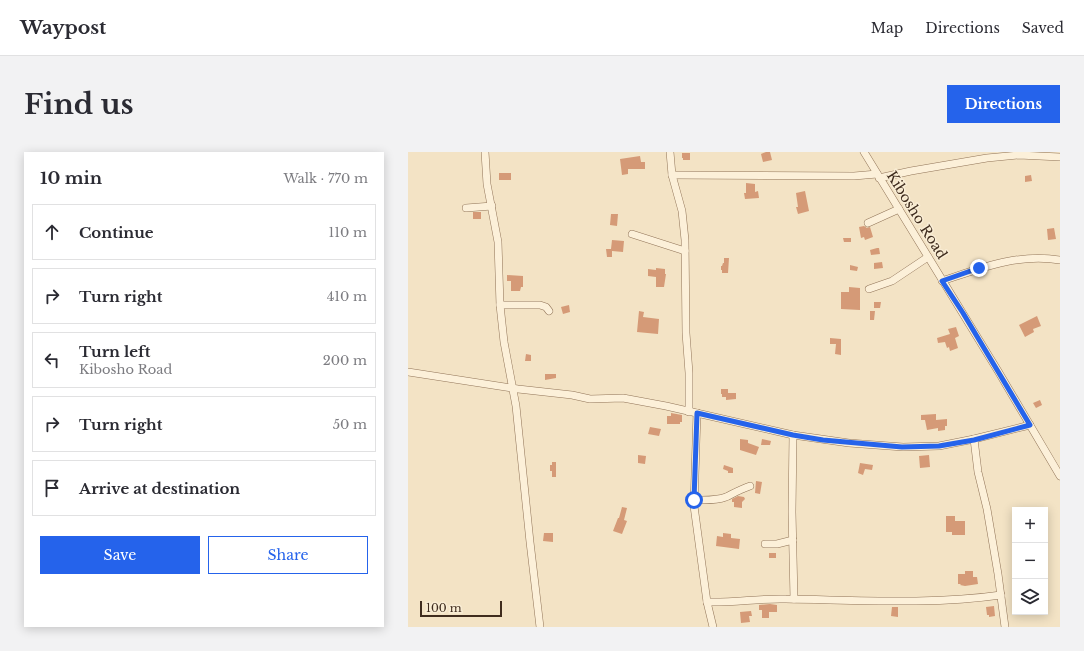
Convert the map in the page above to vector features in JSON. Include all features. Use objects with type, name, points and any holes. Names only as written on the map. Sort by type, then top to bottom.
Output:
[{"type":"street","points":[[485,152],[487,184],[498,242],[500,305],[504,342],[513,388],[540,627]]},
{"type":"street","points":[[670,152],[672,175],[682,211],[685,251],[686,333],[693,412],[694,500],[697,536],[704,569],[707,602],[713,627]]},
{"type":"street","name":"Kibosho Road","points":[[864,152],[963,313],[1060,476]]},
{"type":"street","points":[[672,175],[878,176],[987,158],[1019,155],[1060,157]]},
{"type":"street","points":[[466,208],[492,206]]},
{"type":"street","points":[[868,223],[899,209]]},
{"type":"street","points":[[632,234],[685,251]]},
{"type":"street","points":[[869,289],[892,281],[928,256]]},
{"type":"street","points":[[942,281],[979,268],[1009,260],[1039,258],[1060,260]]},
{"type":"street","points":[[500,305],[540,305],[546,307],[549,311]]},
{"type":"street","points":[[408,372],[513,388],[572,395],[590,399],[623,398],[666,406],[793,435],[849,443],[902,447],[939,446],[974,440],[1030,425]]},
{"type":"street","points":[[793,435],[792,512],[794,599]]},
{"type":"street","points":[[974,440],[978,472],[1001,595],[1005,627]]},
{"type":"street","points":[[694,500],[720,499],[727,497],[739,489],[750,486]]},
{"type":"street","points":[[765,544],[777,544],[793,540]]},
{"type":"street","points":[[707,602],[794,599],[912,600],[975,598],[1001,595]]},
{"type":"building","points":[[770,152],[772,160],[763,162],[761,154]]},
{"type":"building","points":[[682,153],[690,153],[690,160],[683,160]]},
{"type":"building","points":[[640,156],[641,162],[645,162],[645,169],[628,169],[628,174],[622,175],[620,159]]},
{"type":"building","points":[[499,173],[511,173],[511,180],[499,180]]},
{"type":"building","points":[[1031,175],[1032,181],[1025,182],[1025,176]]},
{"type":"building","points":[[746,183],[755,184],[755,192],[758,191],[759,198],[745,199],[744,193],[746,193]]},
{"type":"building","points":[[805,191],[809,211],[798,214],[796,207],[798,207],[796,193]]},
{"type":"building","points":[[473,212],[481,212],[481,219],[473,219]]},
{"type":"building","points":[[611,214],[618,214],[617,226],[610,225]]},
{"type":"building","points":[[864,226],[867,228],[870,227],[873,237],[865,240],[864,237],[861,238],[859,227]]},
{"type":"building","points":[[1054,228],[1056,239],[1048,240],[1047,229]]},
{"type":"building","points":[[843,238],[851,238],[851,242],[844,242]]},
{"type":"building","points":[[612,240],[624,241],[623,252],[612,251],[612,257],[607,257],[606,249],[611,249]]},
{"type":"building","points":[[879,248],[880,254],[871,255],[870,250]]},
{"type":"building","points":[[724,258],[729,258],[728,273],[722,273],[721,270],[721,266],[724,263]]},
{"type":"building","points":[[882,262],[883,268],[874,269],[874,263]]},
{"type":"building","points":[[850,265],[858,267],[857,271],[850,270]]},
{"type":"building","points":[[656,268],[665,269],[666,274],[664,287],[656,287],[656,277],[648,276],[648,269],[656,270]]},
{"type":"building","points":[[507,275],[523,276],[523,287],[521,287],[520,291],[511,291],[511,281],[507,281]]},
{"type":"building","points":[[849,287],[860,288],[860,310],[841,309],[841,292],[849,292]]},
{"type":"building","points":[[874,302],[881,302],[880,308],[874,308]]},
{"type":"building","points":[[569,305],[570,312],[563,314],[561,307]]},
{"type":"building","points":[[639,311],[644,312],[643,317],[659,319],[658,334],[637,332]]},
{"type":"building","points":[[870,311],[875,311],[874,320],[870,320]]},
{"type":"building","points":[[1037,316],[1041,326],[1033,329],[1034,332],[1025,337],[1019,325]]},
{"type":"building","points":[[956,327],[959,336],[955,338],[958,348],[950,351],[945,342],[938,343],[937,338],[950,334],[948,329]]},
{"type":"building","points":[[830,338],[841,339],[841,355],[835,354],[836,344],[830,344]]},
{"type":"building","points":[[526,354],[531,355],[531,361],[525,361]]},
{"type":"building","points":[[545,374],[556,374],[556,378],[545,380]]},
{"type":"building","points":[[721,389],[728,389],[728,393],[736,393],[736,399],[726,400],[726,397],[722,397]]},
{"type":"building","points":[[1040,400],[1042,405],[1036,408],[1033,403]]},
{"type":"building","points":[[671,413],[682,415],[682,422],[680,422],[680,424],[667,424],[667,416],[671,416]]},
{"type":"building","points":[[936,414],[936,420],[947,419],[947,426],[945,426],[945,430],[938,431],[938,428],[927,430],[925,420],[921,420],[921,415]]},
{"type":"building","points":[[650,427],[661,429],[659,436],[648,434]]},
{"type":"building","points":[[740,439],[748,440],[748,443],[759,447],[756,455],[740,450]]},
{"type":"building","points":[[762,439],[771,441],[770,445],[761,445]]},
{"type":"building","points":[[638,455],[646,456],[645,464],[638,463]]},
{"type":"building","points":[[929,455],[930,467],[920,468],[919,456]]},
{"type":"building","points":[[552,462],[556,462],[556,477],[552,477],[552,471],[550,471],[550,465],[552,465]]},
{"type":"building","points":[[860,463],[873,465],[872,470],[865,469],[863,475],[858,473]]},
{"type":"building","points":[[724,465],[733,468],[733,473],[728,473],[728,471],[723,469]]},
{"type":"building","points":[[756,481],[762,482],[760,494],[755,493]]},
{"type":"building","points":[[738,496],[744,497],[745,499],[742,502],[742,508],[734,507],[734,502],[732,502],[732,499]]},
{"type":"building","points":[[622,507],[627,508],[624,520],[627,521],[622,534],[613,531]]},
{"type":"building","points":[[946,516],[955,516],[955,521],[965,521],[965,535],[952,535],[952,532],[946,532]]},
{"type":"building","points":[[544,533],[553,533],[553,542],[543,541]]},
{"type":"building","points":[[723,533],[731,534],[731,538],[740,539],[739,549],[716,546],[717,536],[723,537]]},
{"type":"building","points":[[769,553],[776,553],[776,558],[769,558]]},
{"type":"building","points":[[965,571],[973,571],[973,577],[977,577],[978,584],[965,586],[958,584],[958,574],[965,574]]},
{"type":"building","points":[[759,605],[777,605],[777,612],[769,612],[769,618],[762,618],[762,610],[759,610]]},
{"type":"building","points":[[994,606],[995,616],[989,617],[989,615],[987,615],[986,607]]},
{"type":"building","points":[[892,607],[898,607],[898,617],[891,616]]},
{"type":"building","points":[[751,611],[752,616],[749,616],[750,622],[741,623],[740,612]]},
{"type":"route","points":[[694,500],[697,413],[793,435],[823,440],[902,447],[939,446],[974,440],[1030,425],[963,313],[942,281],[979,268]]}]
